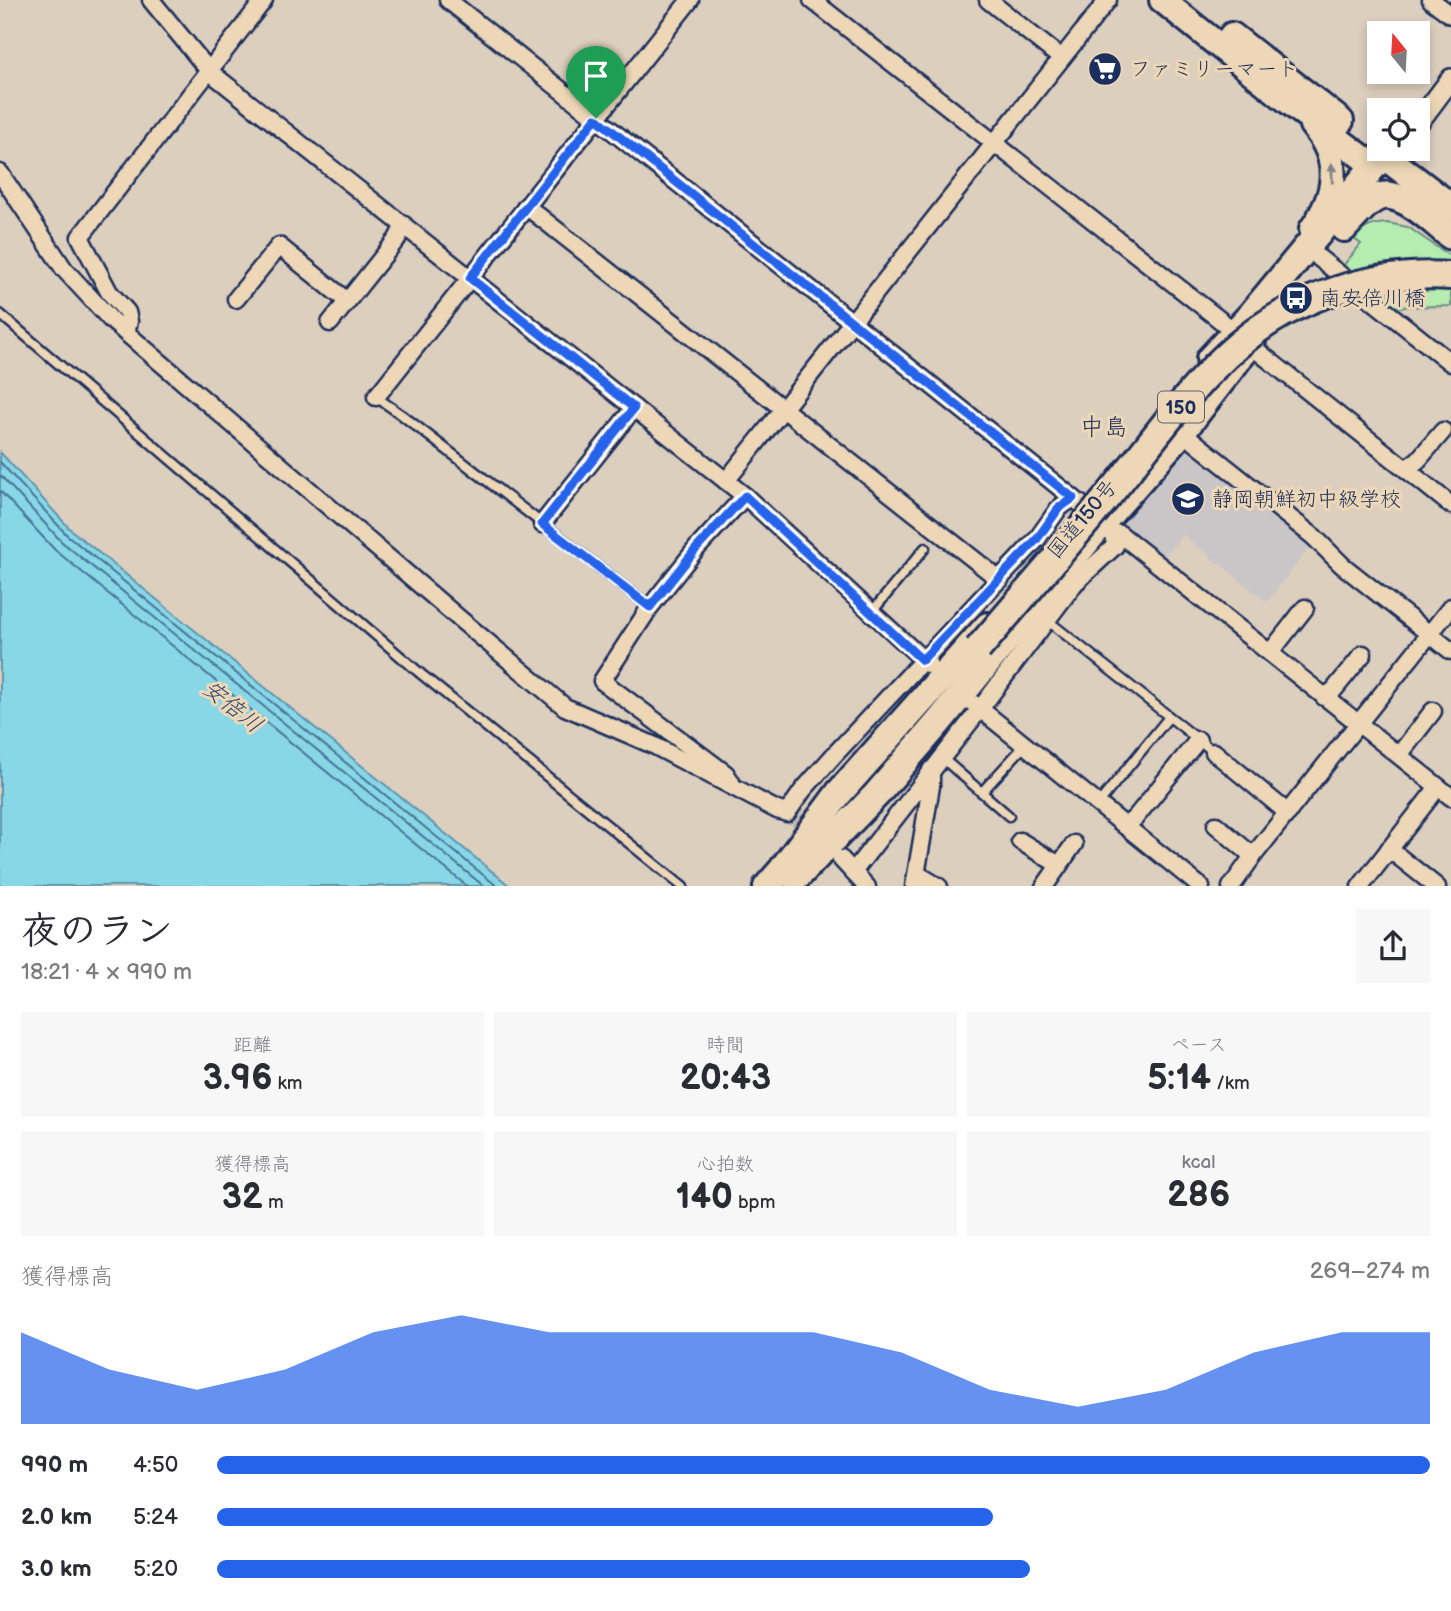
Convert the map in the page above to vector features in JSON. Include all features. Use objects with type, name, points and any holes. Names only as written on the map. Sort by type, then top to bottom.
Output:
[{"type":"highway","name":"国道150号","points":[[1094,517],[1182,432],[1245,330],[1385,161]]},
{"type":"highway","name":"国道150号","points":[[1344,228],[1386,161]]},
{"type":"highway","points":[[1389,161],[1451,229]]},
{"type":"highway","points":[[1390,161],[1451,206]]},
{"type":"highway","name":"国道150号","points":[[784,880],[876,795],[938,723],[1094,517],[1196,376],[1319,258],[1344,228],[1374,199],[1391,196],[1406,200],[1451,236]]},
{"type":"highway","name":"150","points":[[981,651],[1203,380],[1238,344],[1283,313],[1340,289],[1406,275],[1451,276]]},
{"type":"highway","name":"150","points":[[981,651],[1213,387],[1259,345],[1289,326],[1345,302],[1409,290],[1451,290]]},
{"type":"highway","name":"国道150号","points":[[784,880],[981,651]]},
{"type":"main road","points":[[1162,0],[1299,110],[1367,148]]},
{"type":"main road","points":[[1188,0],[1367,143]]},
{"type":"main road","points":[[1245,330],[1328,204],[1333,177],[1330,154],[1319,134],[1299,110]]},
{"type":"street","points":[[151,0],[210,72],[745,496],[927,663]]},
{"type":"street","points":[[126,333],[129,321],[127,312],[109,292],[80,237],[264,0]]},
{"type":"street","points":[[448,0],[1094,517],[1120,534],[1445,792],[1389,849],[1361,886]]},
{"type":"street","points":[[376,397],[690,0]]},
{"type":"street","points":[[812,0],[992,144],[1003,148],[1245,330],[1406,469],[1448,497]]},
{"type":"street","points":[[988,0],[1061,58]]},
{"type":"street","points":[[726,481],[1108,0]]},
{"type":"street","points":[[1431,0],[1451,15]]},
{"type":"street","points":[[1430,100],[1451,78]]},
{"type":"street","points":[[1430,107],[1451,78]]},
{"type":"street","points":[[0,173],[64,269],[126,333],[565,707],[653,745],[736,790],[792,816],[811,781],[927,663],[1037,539],[1059,508],[1094,517],[1115,546],[1075,583],[976,706],[936,764],[853,872]]},
{"type":"street","points":[[526,206],[1000,580]]},
{"type":"street","points":[[330,323],[397,239],[404,225]]},
{"type":"street","points":[[236,299],[279,246],[347,301]]},
{"type":"street","points":[[1319,258],[1451,363]]},
{"type":"street","points":[[542,524],[634,408]]},
{"type":"street","points":[[1406,469],[1418,460],[1443,431]]},
{"type":"street","points":[[1182,432],[1314,537],[1342,565],[1451,651]]},
{"type":"street","points":[[736,790],[726,774],[603,681],[650,607],[696,549],[745,496]]},
{"type":"street","points":[[1232,886],[1451,607]]},
{"type":"street","points":[[1270,653],[1305,608]]},
{"type":"street","points":[[1324,697],[1333,691],[1363,654]]},
{"type":"street","points":[[976,706],[1200,886]]},
{"type":"street","points":[[1399,755],[1433,711]]},
{"type":"street","points":[[1125,826],[1135,818],[1198,740]]},
{"type":"street","points":[[1214,752],[1288,813]]},
{"type":"street","points":[[936,764],[915,880],[936,886]]},
{"type":"street","points":[[1216,825],[1253,856]]},
{"type":"street","points":[[1020,841],[1059,866]]},
{"type":"street","points":[[1045,886],[1074,844]]},
{"type":"street","points":[[1389,849],[1436,886]]},
{"type":"street","points":[[841,859],[866,886]]},
{"type":"lane","points":[[0,314],[421,674],[682,886]]},
{"type":"lane","points":[[376,397],[650,607]]},
{"type":"lane","points":[[871,613],[925,548]]},
{"type":"lane","points":[[1047,620],[1214,752]]},
{"type":"lane","points":[[1098,804],[1169,717]]},
{"type":"lane","points":[[982,792],[1024,746]]},
{"type":"lane","points":[[936,764],[982,792],[1009,816]]},
{"type":"shaded area","points":[[1188,444],[1312,544],[1267,602],[1183,535],[1160,561],[1118,527]]},
{"type":"green space","points":[[1387,223],[1408,227],[1451,257],[1451,306],[1390,307],[1334,260],[1343,266],[1361,244],[1353,238],[1357,234],[1368,227]]},
{"type":"water","name":"安倍川","points":[[0,452],[71,530],[510,886],[0,886]]},
{"type":"tunnel","points":[[797,819],[816,836]]},
{"type":"place","name":"ファミリーマート","points":[[1105,69]]},
{"type":"place","name":"南安倍川橋","points":[[1296,298]]},
{"type":"place","name":"静岡朝鮮初中級学校","points":[[1188,499]]},
{"type":"district","name":"中島","points":[[1104,427]]},
{"type":"route","points":[[596,118],[1073,498],[1063,503],[1037,539],[922,660],[745,496],[696,549],[650,607],[542,524],[634,408],[470,278],[596,118]]}]
